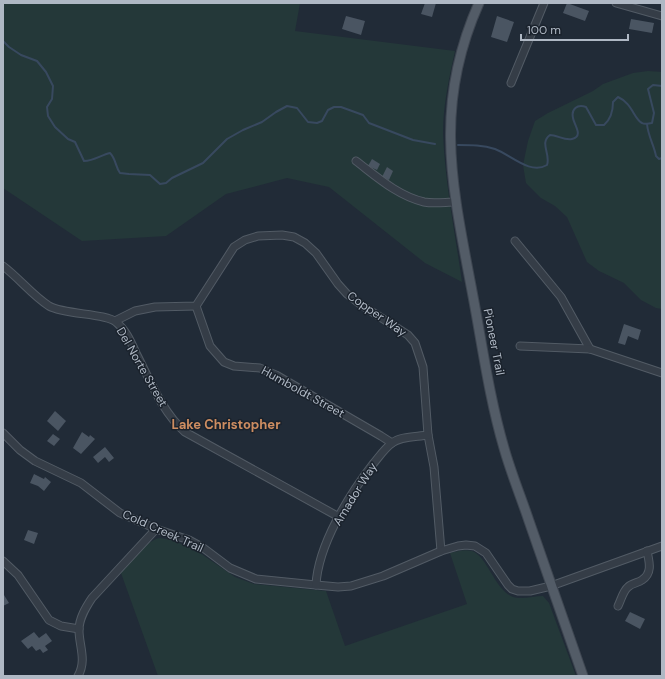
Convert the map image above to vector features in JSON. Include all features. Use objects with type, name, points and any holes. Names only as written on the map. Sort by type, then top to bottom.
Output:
[{"type":"main road","name":"Pioneer Trail","points":[[479,3],[465,38],[457,70],[453,95],[450,146],[455,202],[497,420],[511,471],[583,676]]},
{"type":"street","points":[[511,83],[544,3]]},
{"type":"street","points":[[616,3],[662,16]]},
{"type":"street","points":[[356,161],[394,189],[409,197],[426,202],[455,202]]},
{"type":"street","name":"Copper Way","points":[[196,306],[234,247],[245,240],[258,236],[282,235],[294,237],[305,243],[316,253],[347,294],[408,335],[415,343],[423,367],[428,435],[434,467],[441,551]]},
{"type":"street","points":[[515,241],[561,297],[590,349]]},
{"type":"street","name":"Del Norte Street","points":[[3,266],[35,295],[50,306],[65,311],[115,321],[123,329],[174,423],[180,428],[200,441],[339,517]]},
{"type":"street","points":[[115,321],[135,311],[196,306]]},
{"type":"street","name":"Humboldt Street","points":[[196,306],[210,346],[224,362],[234,366],[260,368],[276,375],[392,443]]},
{"type":"street","points":[[520,346],[590,349],[662,373]]},
{"type":"street","name":"Cold Creek Trail","points":[[3,433],[20,450],[35,461],[81,483],[120,513],[202,547],[230,568],[256,579],[338,587],[362,583],[383,576],[441,551],[458,546],[475,546],[486,554],[512,589],[518,591],[530,591],[551,586],[662,546]]},
{"type":"street","points":[[392,443],[398,440],[428,435]]},
{"type":"street","name":"Amador Way","points":[[316,585],[317,573],[323,552],[339,517],[366,473],[392,443]]},
{"type":"street","points":[[78,676],[83,658],[79,629],[85,609],[92,598],[156,529]]},
{"type":"street","points":[[618,606],[626,588],[642,580],[648,575],[650,565],[647,551]]},
{"type":"street","points":[[4,562],[18,575],[49,620],[61,626],[79,629]]},
{"type":"green space","points":[[3,3],[300,3],[295,31],[455,51],[445,102],[443,133],[448,189],[462,282],[425,263],[329,187],[287,178],[226,194],[166,236],[82,241],[3,188]]},
{"type":"green space","points":[[648,71],[662,72],[662,309],[656,308],[641,300],[624,283],[599,271],[587,262],[567,217],[555,206],[541,198],[526,183],[523,165],[528,141],[535,121],[593,91],[603,84],[633,73]]},
{"type":"green space","points":[[159,538],[172,540],[197,551],[235,577],[254,584],[326,591],[345,646],[467,604],[450,553],[469,550],[478,554],[506,593],[517,598],[543,596],[549,603],[576,676],[158,676],[121,573],[143,548],[153,540]]},
{"type":"building","points":[[425,3],[436,3],[432,17],[421,14]]},
{"type":"building","points":[[567,3],[589,11],[585,21],[563,13]]},
{"type":"building","points":[[346,16],[365,21],[361,35],[342,29]]},
{"type":"building","points":[[497,16],[514,22],[507,42],[491,37]]},
{"type":"building","points":[[631,19],[654,23],[652,33],[629,29]]},
{"type":"building","points":[[372,159],[380,164],[377,170],[368,166]]},
{"type":"building","points":[[387,167],[393,171],[389,180],[382,177]]},
{"type":"building","points":[[624,324],[641,330],[638,340],[628,336],[625,345],[618,343]]},
{"type":"building","points":[[55,411],[66,421],[58,431],[47,421]]},
{"type":"building","points":[[82,432],[95,439],[81,454],[73,448]]},
{"type":"building","points":[[53,434],[60,439],[54,446],[47,441]]},
{"type":"building","points":[[105,447],[114,458],[109,462],[105,457],[98,463],[93,457]]},
{"type":"building","points":[[34,474],[44,479],[45,477],[51,482],[44,491],[38,486],[30,483]]},
{"type":"building","points":[[28,530],[38,533],[34,544],[24,540]]},
{"type":"building","points":[[4,595],[9,603],[3,606],[3,596]]},
{"type":"building","points":[[630,612],[645,619],[640,629],[625,621]]},
{"type":"building","points":[[34,632],[39,638],[46,633],[52,641],[45,646],[48,650],[43,653],[40,649],[36,651],[32,646],[28,649],[21,641]]},
{"type":"waterway","points":[[3,41],[21,55],[37,61],[46,72],[53,86],[52,99],[47,107],[48,116],[55,127],[68,139],[75,142],[84,161],[110,153],[120,173],[150,175],[160,184],[166,183],[172,178],[203,163],[227,139],[262,122],[287,106],[297,108],[308,122],[317,123],[322,121],[328,110],[334,107],[341,107],[363,115],[369,123],[413,140],[435,144]]},
{"type":"waterway","points":[[458,145],[495,149],[527,166],[534,168],[541,167],[547,165],[548,157],[545,142],[550,135],[564,139],[576,138],[578,133],[573,115],[575,108],[580,106],[586,107],[596,125],[604,125],[611,115],[613,102],[618,97],[627,103],[639,121],[644,124],[652,123],[654,113],[648,89],[653,85],[662,86]]},
{"type":"waterway","points":[[647,124],[656,156],[659,159],[662,158]]},
{"type":"district","name":"Lake Christopher","points":[[226,424]]}]
